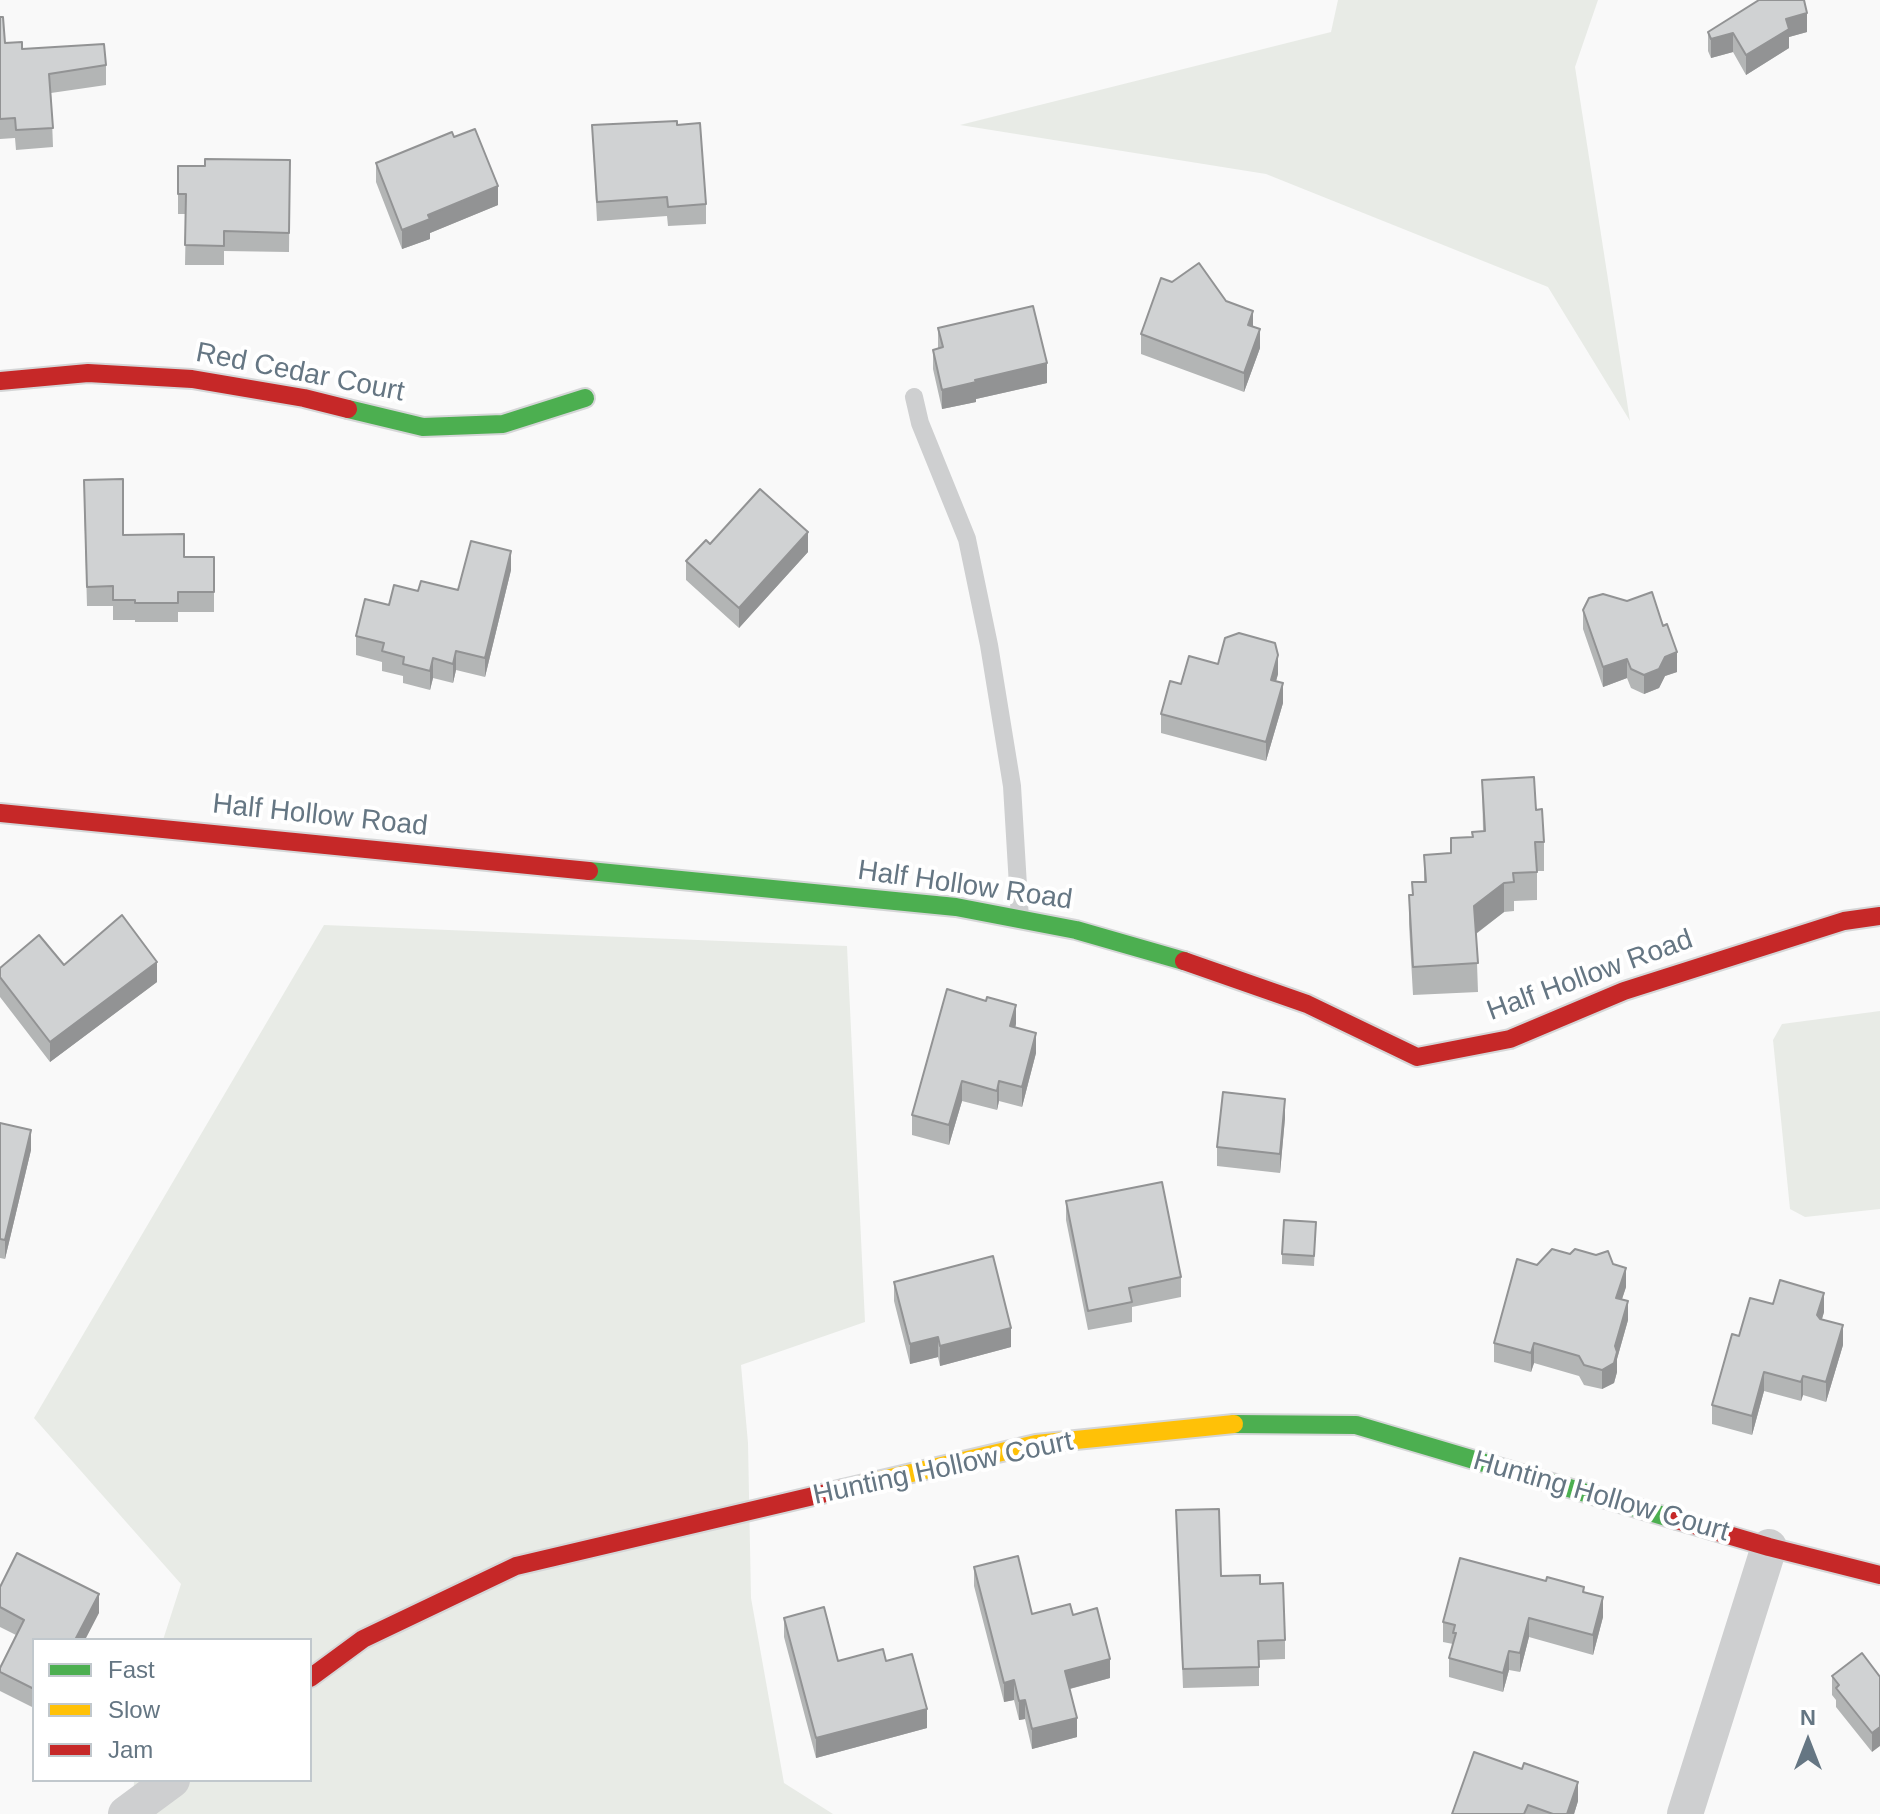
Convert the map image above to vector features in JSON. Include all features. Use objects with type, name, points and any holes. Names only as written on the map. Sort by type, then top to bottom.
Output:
[{"type":"street","name":"Red Cedar Court","points":[[0,381],[88,373],[192,379],[304,398],[423,427],[503,424],[585,398]]},
{"type":"street","name":"Half Hollow Road","points":[[0,813],[956,907],[1076,930],[1186,961],[1307,1004],[1417,1057],[1510,1039],[1624,991],[1844,921],[1880,916]]},
{"type":"street","name":"Hunting Hollow Court","points":[[312,1677],[363,1639],[516,1566],[1036,1444],[1226,1424],[1356,1425],[1769,1547],[1880,1575]]},
{"type":"street","points":[[1685,1814],[1769,1547]]},
{"type":"street","points":[[126,1814],[169,1782]]},
{"type":"lane","points":[[914,397],[920,423],[967,539],[977,584],[1012,786],[1020,919]]},
{"type":"shaded area","points":[[1338,0],[1598,0],[1575,67],[1630,421],[1548,287],[1266,174],[960,125],[1331,32]]},
{"type":"shaded area","points":[[324,925],[847,946],[865,1322],[741,1365],[748,1443],[751,1598],[784,1783],[833,1814],[133,1814],[134,1782],[312,1782],[312,1638],[164,1638],[181,1584],[34,1418]]},
{"type":"shaded area","points":[[1880,1011],[1880,1209],[1805,1217],[1790,1209],[1773,1040],[1782,1024]]},
{"type":"building","points":[[1759,0],[1804,0],[1807,13],[1786,19],[1789,29],[1746,55],[1733,33],[1711,39],[1708,32]]},
{"type":"building","points":[[0,17],[3,17],[5,43],[22,42],[22,49],[104,44],[106,65],[49,74],[53,128],[16,130],[15,118],[0,119]]},
{"type":"building","points":[[677,121],[677,125],[700,123],[706,204],[668,207],[667,197],[597,202],[592,125]]},
{"type":"building","points":[[475,129],[498,186],[428,215],[430,219],[402,230],[376,163],[452,132],[454,137]]},
{"type":"building","points":[[205,159],[290,160],[289,233],[224,231],[224,246],[185,245],[186,194],[178,194],[178,166],[205,166]]},
{"type":"building","points":[[1199,263],[1226,301],[1253,311],[1248,325],[1260,329],[1244,373],[1141,334],[1161,278],[1172,282]]},
{"type":"building","points":[[1033,306],[1047,363],[942,390],[933,350],[943,347],[938,328]]},
{"type":"building","points":[[123,479],[123,535],[184,534],[184,557],[214,557],[214,592],[178,592],[178,603],[135,603],[135,600],[113,600],[113,586],[87,587],[84,480]]},
{"type":"building","points":[[760,489],[808,532],[739,608],[686,561],[706,540],[710,544]]},
{"type":"building","points":[[471,541],[511,551],[485,658],[456,651],[453,664],[433,658],[430,671],[403,664],[404,657],[382,651],[384,643],[356,636],[365,599],[389,605],[394,585],[418,591],[421,581],[458,590]]},
{"type":"building","points":[[1652,592],[1663,626],[1667,624],[1677,652],[1665,657],[1659,669],[1644,675],[1631,669],[1627,659],[1603,667],[1583,610],[1589,598],[1603,594],[1627,601]]},
{"type":"building","points":[[1239,633],[1275,643],[1278,655],[1271,680],[1283,683],[1266,742],[1161,714],[1170,681],[1181,684],[1189,656],[1218,664],[1225,638]]},
{"type":"building","points":[[1534,777],[1536,810],[1542,809],[1544,842],[1535,842],[1537,872],[1513,873],[1514,882],[1504,883],[1474,906],[1478,963],[1413,967],[1409,895],[1413,895],[1412,882],[1426,882],[1424,855],[1451,853],[1451,838],[1473,837],[1472,832],[1485,831],[1482,780]]},
{"type":"building","points":[[122,915],[157,962],[50,1042],[0,977],[0,968],[39,935],[64,965]]},
{"type":"building","points":[[947,989],[986,1001],[987,997],[1016,1005],[1010,1026],[1036,1033],[1022,1087],[999,1081],[997,1091],[962,1081],[949,1125],[912,1115]]},
{"type":"building","points":[[1223,1092],[1285,1099],[1280,1154],[1217,1147]]},
{"type":"building","points":[[0,1123],[31,1130],[5,1240],[0,1239]]},
{"type":"building","points":[[1162,1182],[1181,1277],[1129,1288],[1132,1302],[1088,1311],[1066,1201]]},
{"type":"building","points":[[1284,1220],[1316,1222],[1314,1256],[1282,1254]]},
{"type":"building","points":[[1552,1249],[1570,1254],[1575,1249],[1596,1255],[1608,1251],[1613,1264],[1626,1268],[1616,1298],[1628,1301],[1615,1346],[1617,1352],[1614,1363],[1602,1370],[1584,1365],[1579,1356],[1534,1343],[1531,1353],[1494,1343],[1517,1259],[1537,1265]]},
{"type":"building","points":[[993,1256],[1011,1328],[940,1346],[938,1337],[910,1344],[894,1282]]},
{"type":"building","points":[[1780,1280],[1824,1293],[1817,1315],[1820,1319],[1843,1325],[1826,1382],[1803,1376],[1801,1382],[1764,1372],[1752,1416],[1712,1405],[1732,1334],[1739,1336],[1750,1298],[1773,1304]]},
{"type":"building","points":[[1219,1509],[1221,1576],[1260,1575],[1260,1584],[1283,1583],[1285,1640],[1258,1641],[1259,1667],[1183,1669],[1176,1510]]},
{"type":"building","points":[[17,1553],[99,1594],[76,1638],[32,1638],[32,1688],[0,1672],[24,1620],[0,1607],[0,1587]]},
{"type":"building","points":[[1018,1556],[1032,1614],[1070,1604],[1073,1615],[1097,1608],[1110,1659],[1065,1671],[1077,1718],[1032,1729],[1025,1700],[1019,1701],[1014,1680],[1004,1683],[974,1567]]},
{"type":"building","points":[[1460,1558],[1546,1581],[1547,1577],[1584,1587],[1583,1592],[1603,1597],[1593,1635],[1529,1618],[1520,1653],[1509,1651],[1503,1673],[1449,1658],[1456,1633],[1453,1633],[1455,1625],[1443,1622]]},
{"type":"building","points":[[824,1607],[838,1661],[883,1649],[886,1661],[912,1654],[927,1709],[816,1738],[784,1618]]},
{"type":"building","points":[[1862,1653],[1880,1677],[1880,1727],[1872,1733],[1836,1688],[1839,1685],[1832,1676]]},
{"type":"building","points":[[1474,1752],[1522,1769],[1524,1763],[1578,1782],[1567,1814],[1553,1814],[1528,1805],[1524,1814],[1452,1814]]},
{"type":"traffic: fast","points":[[348,409],[423,427],[503,424],[585,398]]},
{"type":"traffic: fast","points":[[589,871],[956,907],[1076,930],[1184,961]]},
{"type":"traffic: fast","points":[[1234,1424],[1356,1425],[1677,1520]]},
{"type":"traffic: slow","points":[[843,1489],[1036,1444],[1234,1424]]},
{"type":"traffic: jam","points":[[0,381],[88,373],[192,379],[304,398],[348,409]]},
{"type":"traffic: jam","points":[[0,813],[589,871]]},
{"type":"traffic: jam","points":[[1184,961],[1307,1004],[1417,1057],[1510,1039],[1624,991],[1844,921],[1880,916]]},
{"type":"traffic: jam","points":[[312,1677],[363,1639],[516,1566],[843,1489]]},
{"type":"traffic: jam","points":[[1677,1520],[1880,1575]]}]
